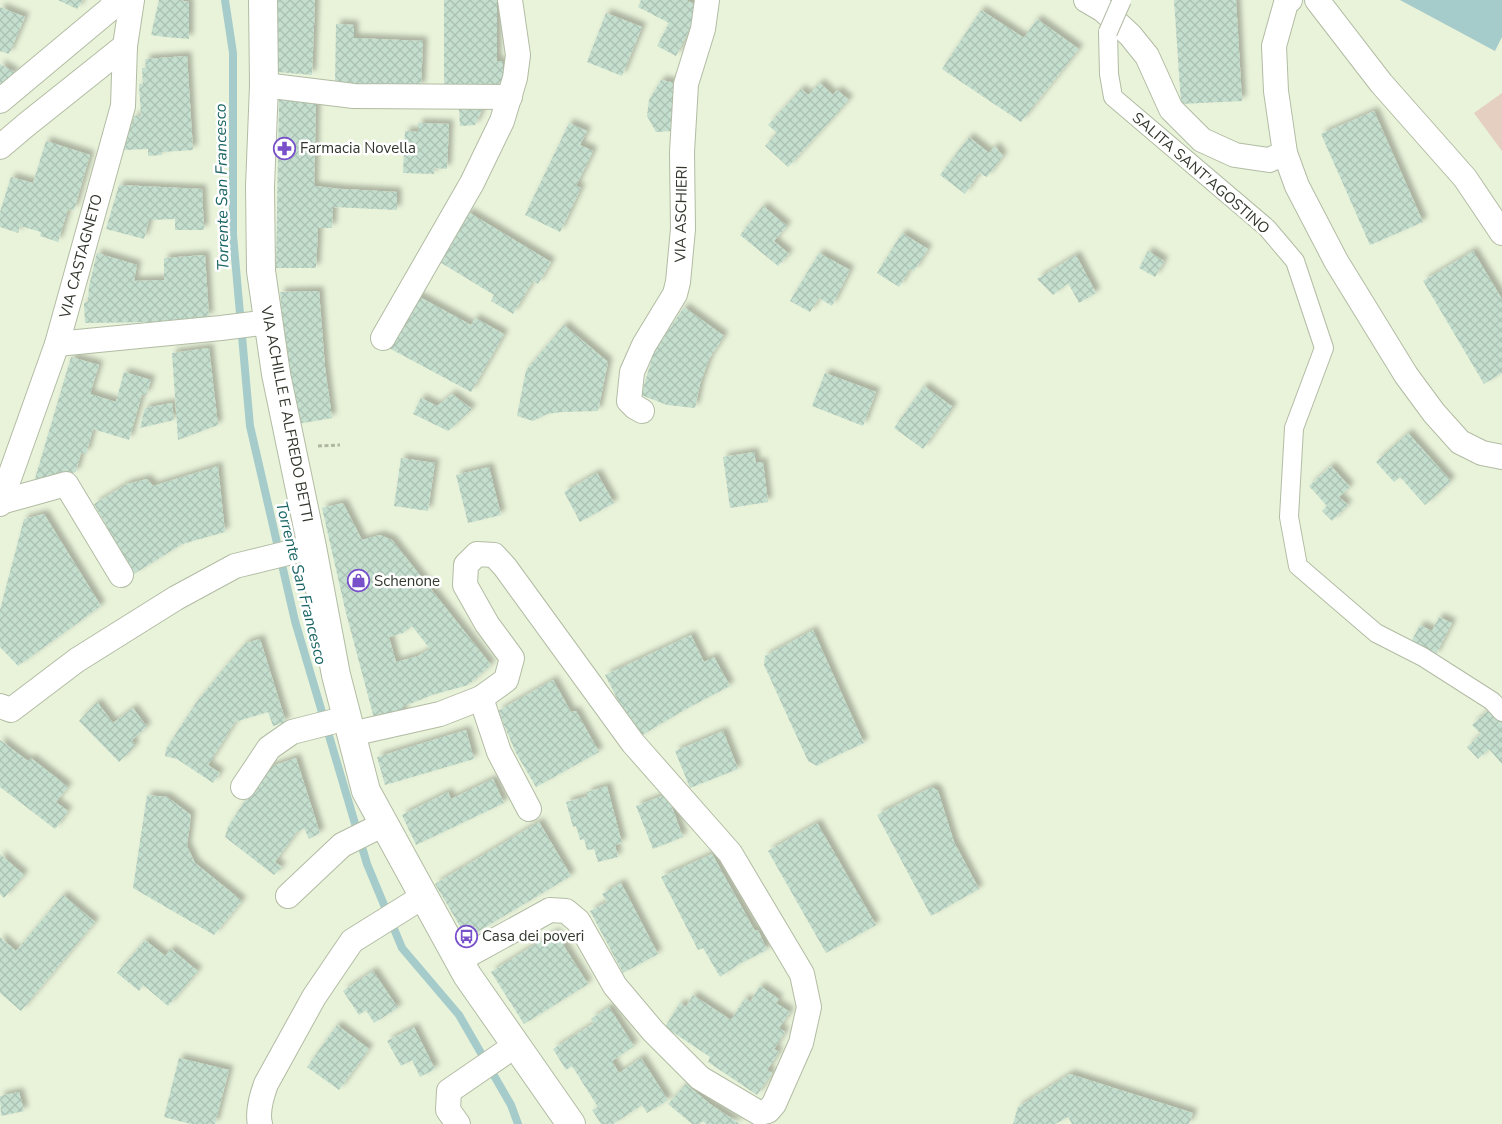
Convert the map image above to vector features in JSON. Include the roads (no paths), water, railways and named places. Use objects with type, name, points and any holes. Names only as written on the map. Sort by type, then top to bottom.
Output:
[{"type":"street","points":[[0,101],[110,9],[115,0]]},
{"type":"street","name":"VIA CASTAGNETO","points":[[0,503],[57,344],[122,106],[125,46],[132,0]]},
{"type":"street","name":"VIA ACHILLE E ALFREDO BETTI","points":[[263,0],[264,85],[260,187],[261,271],[278,383],[307,548],[336,675],[342,725],[379,827],[417,900],[459,960],[510,1050],[571,1124]]},
{"type":"street","points":[[383,338],[472,183],[502,121],[515,78],[518,55],[510,0]]},
{"type":"street","name":"VIA ASCHIERI","points":[[642,411],[634,407],[629,401],[632,372],[644,345],[675,294],[678,282],[683,229],[682,152],[686,84],[703,29],[707,0]]},
{"type":"street","points":[[1086,0],[1103,10],[1130,35],[1147,56],[1171,110],[1202,140],[1235,155],[1269,160],[1285,153]]},
{"type":"street","name":"SALITA SANT'AGOSTINO","points":[[1122,0],[1108,32],[1109,74],[1113,97],[1267,228],[1295,261],[1324,348],[1294,428],[1290,517],[1298,566],[1376,633],[1423,657],[1492,701],[1502,712]]},
{"type":"street","points":[[1290,0],[1286,3],[1274,46],[1276,91],[1285,153],[1297,186],[1336,261],[1406,375],[1434,413],[1460,442],[1482,453],[1502,457]]},
{"type":"street","points":[[1317,0],[1381,83],[1465,178],[1502,233]]},
{"type":"street","points":[[0,147],[125,46]]},
{"type":"street","points":[[264,85],[354,96],[510,97]]},
{"type":"street","points":[[57,344],[268,322]]},
{"type":"street","points":[[0,503],[66,484],[121,575]]},
{"type":"street","points":[[0,706],[11,710],[77,660],[176,598],[235,566],[307,548]]},
{"type":"street","points":[[243,787],[269,748],[292,732],[440,714],[481,698],[506,680],[512,658],[487,624],[465,585],[466,565],[477,554],[494,556],[505,567],[634,743],[730,853],[802,974],[809,1007],[801,1043],[774,1104],[768,1111],[759,1113],[700,1078],[653,1031],[615,986],[578,922],[566,911],[550,910],[459,960]]},
{"type":"street","points":[[481,698],[499,752],[529,810]]},
{"type":"street","points":[[288,896],[342,845],[379,827]]},
{"type":"street","points":[[260,1124],[263,1092],[270,1076],[314,997],[352,941],[417,900]]},
{"type":"street","points":[[458,1124],[448,1110],[449,1091],[510,1050]]},
{"type":"water","points":[[1400,0],[1502,0],[1502,37],[1495,51]]},
{"type":"waterway","name":"Torrente San Francesco","points":[[225,0],[233,53],[233,235],[250,426],[295,621],[367,864],[402,948],[459,1015],[511,1105],[518,1124]]},
{"type":"place","name":"Farmacia Novella","points":[[284,148]]},
{"type":"place","name":"Schenone","points":[[358,581]]},
{"type":"place","name":"Casa dei poveri","points":[[466,936]]}]
